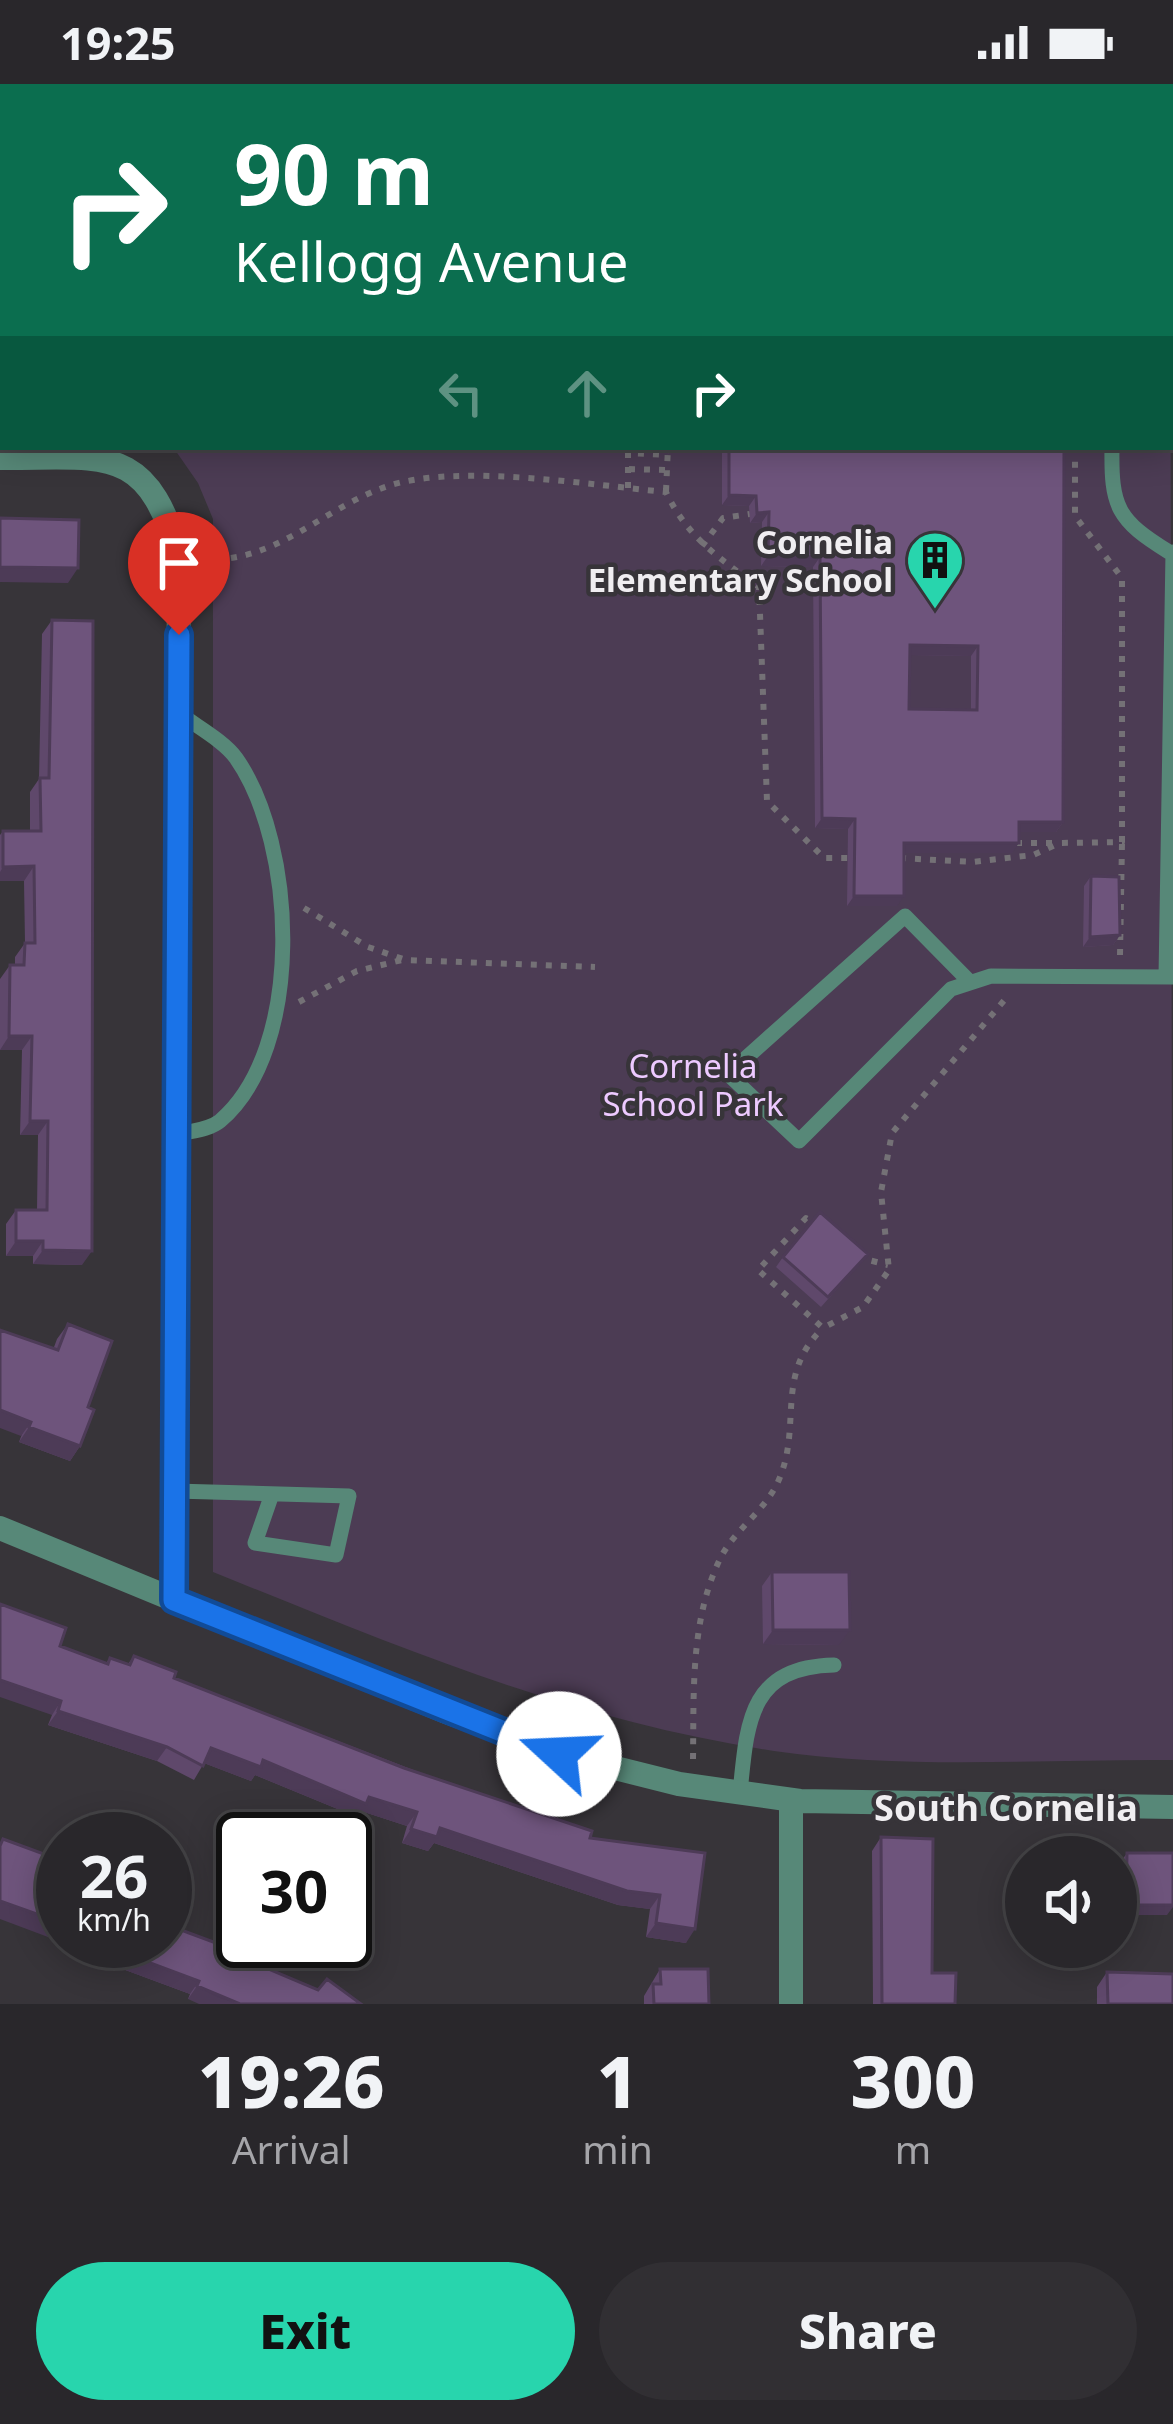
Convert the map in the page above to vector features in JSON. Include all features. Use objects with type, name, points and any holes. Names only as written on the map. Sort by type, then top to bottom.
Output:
[{"type":"street","points":[[0,458],[117,459],[149,486],[169,519],[179,557],[174,1600]]},
{"type":"street","points":[[0,1528],[559,1754],[693,1786],[791,1800],[1173,1807]]},
{"type":"street","points":[[791,1800],[791,2004]]},
{"type":"lane","points":[[969,981],[904,916],[728,1074],[799,1142],[951,989],[969,981],[1056,976],[1169,977],[1171,552],[1132,530],[1111,497],[1112,450]]},
{"type":"lane","points":[[176,1135],[216,1125],[251,1088],[274,1016],[283,956],[280,894],[262,812],[235,756],[178,713]]},
{"type":"lane","points":[[175,1491],[349,1496],[336,1555],[255,1543],[272,1494]]},
{"type":"lane","points":[[740,1793],[750,1715],[775,1678],[800,1666],[834,1665]]},
{"type":"path","points":[[628,489],[628,450],[668,451],[666,492],[679,520],[702,546],[758,587],[767,800],[824,858],[867,858]]},
{"type":"path","points":[[1075,450],[1075,516],[1121,578],[1121,955],[1100,962]]},
{"type":"path","points":[[628,469],[667,470]]},
{"type":"path","points":[[179,557],[240,560],[387,486],[425,479],[506,478],[666,492]]},
{"type":"path","points":[[702,546],[723,518],[750,514]]},
{"type":"path","points":[[1012,843],[1122,842]]},
{"type":"path","points":[[888,858],[973,862],[1034,855],[1060,843]]},
{"type":"path","points":[[280,894],[368,947],[406,960]]},
{"type":"path","points":[[274,1016],[357,971],[406,960],[595,967]]},
{"type":"path","points":[[693,1786],[694,1675],[704,1597],[723,1553],[777,1483],[788,1447],[793,1370],[802,1349],[823,1328],[863,1307],[888,1265],[881,1192],[892,1133],[1003,1001],[1015,990],[1056,976]]},
{"type":"path","points":[[823,1328],[758,1270],[806,1218],[826,1229]]},
{"type":"path","points":[[850,1248],[861,1261],[888,1265]]},
{"type":"green space","name":"Cornelia School Park","points":[[175,450],[1171,450],[1173,1760],[872,1760],[699,1738],[488,1678],[213,1572],[213,519],[198,483]]},
{"type":"building","name":"Cornelia Elementary School","points":[[729,450],[1064,450],[1063,822],[1019,822],[1019,843],[904,843],[904,896],[854,896],[855,819],[822,818],[820,557],[768,556],[769,512],[757,513],[756,496],[729,495]],"holes":[[[910,645],[978,646],[977,710],[909,709]]]},
{"type":"building","points":[[0,518],[79,520],[78,568],[0,567]]},
{"type":"building","points":[[52,620],[93,621],[92,1251],[43,1250],[43,1241],[16,1241],[16,1210],[47,1210],[48,1121],[30,1121],[32,1036],[9,1036],[10,965],[24,965],[25,943],[35,943],[34,866],[3,867],[3,831],[41,831],[40,778],[49,778]]},
{"type":"building","points":[[1091,876],[1119,877],[1120,935],[1090,937]]},
{"type":"building","points":[[820,1212],[868,1254],[828,1297],[783,1257]]},
{"type":"building","points":[[68,1324],[112,1341],[88,1407],[94,1410],[80,1446],[29,1427],[31,1422],[0,1410],[0,1330],[58,1350]]},
{"type":"building","points":[[772,1572],[849,1572],[850,1630],[773,1630]]},
{"type":"building","points":[[0,1604],[66,1628],[60,1646],[108,1664],[110,1658],[130,1665],[134,1656],[176,1672],[174,1678],[404,1768],[592,1831],[590,1838],[705,1853],[695,1929],[656,1923],[660,1895],[627,1891],[440,1828],[437,1837],[411,1829],[417,1812],[369,1797],[366,1804],[263,1760],[261,1767],[211,1748],[203,1766],[167,1747],[58,1711],[61,1701],[0,1680]]},
{"type":"building","points":[[881,1837],[933,1839],[932,1973],[956,1973],[955,2004],[882,2004]]},
{"type":"building","points":[[3,1839],[36,1851],[36,1914],[0,1901]]},
{"type":"building","points":[[1137,1853],[1173,1853],[1173,1905],[1137,1905]]},
{"type":"building","points":[[192,1934],[216,1943],[216,1968],[266,1968],[318,1990],[327,1979],[361,2004],[240,2004],[197,1986],[199,1981],[164,1968],[192,1968]]},
{"type":"building","points":[[660,1969],[708,1969],[709,2004],[654,2004],[653,1984],[661,1984]]},
{"type":"building","points":[[1107,1972],[1173,1974],[1173,2004],[1108,2004]]},
{"type":"place","name":"Cornelia Elementary School","points":[[935,611]]},
{"type":"district","name":"South Cornelia","points":[[1006,1807]]},
{"type":"route","points":[[179,635],[174,1600],[559,1754]]}]
